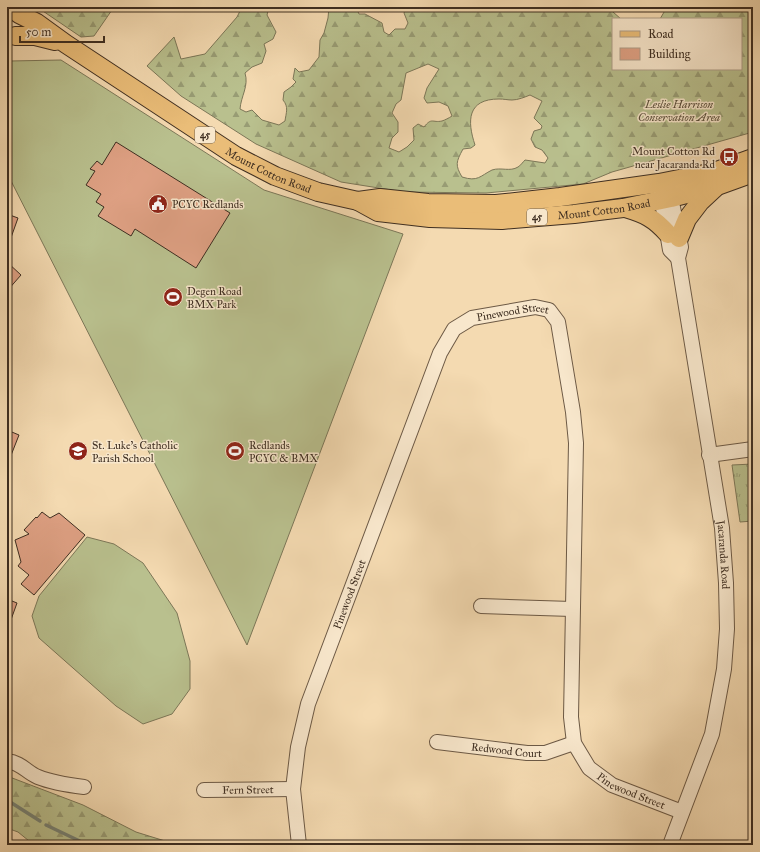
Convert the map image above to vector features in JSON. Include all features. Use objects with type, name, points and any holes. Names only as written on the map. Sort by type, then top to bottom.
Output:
[{"type":"main road","name":"45","points":[[11,38],[20,25],[16,9]]},
{"type":"main road","name":"Mount Cotton Road","points":[[16,9],[66,44],[236,156],[275,176],[318,192],[358,201],[378,212],[430,218],[502,220],[623,208],[753,158]]},
{"type":"main road","name":"Mount Cotton Road","points":[[11,38],[35,36],[66,44]]},
{"type":"main road","name":"Mount Cotton Road","points":[[358,201],[380,198],[428,203],[496,204],[560,197],[665,191],[717,186],[753,173]]},
{"type":"main road","points":[[623,208],[650,217],[673,236],[700,202],[717,186]]},
{"type":"street","name":"Jacaranda Road","points":[[665,191],[673,236],[670,250],[678,258],[722,528],[726,582],[727,629],[724,669],[712,734],[670,845]]},
{"type":"street","name":"Pinewood Street","points":[[299,845],[293,789],[298,747],[308,704],[440,353],[454,329],[472,318],[535,307],[549,310],[558,322],[574,412],[576,443],[571,717],[574,743],[590,768],[612,786],[682,812]]},
{"type":"street","points":[[709,455],[753,449]]},
{"type":"street","points":[[481,606],[572,609]]},
{"type":"street","name":"Redwood Court","points":[[437,742],[527,753],[545,753],[574,743]]},
{"type":"street","points":[[7,761],[24,767],[36,776],[54,783],[84,787]]},
{"type":"street","name":"Fern Street","points":[[204,790],[293,789]]},
{"type":"green space","points":[[37,7],[114,7],[94,36],[81,37]]},
{"type":"green space","name":"Leslie Harrison Conservation Area","points":[[242,7],[269,7],[267,15],[276,32],[273,39],[264,44],[266,51],[262,63],[252,67],[245,73],[246,82],[240,109],[246,112],[252,110],[262,120],[279,125],[285,121],[287,108],[283,100],[284,92],[296,82],[293,79],[295,68],[299,72],[309,70],[319,57],[320,40],[324,33],[329,7],[356,7],[359,14],[365,14],[382,23],[384,32],[389,35],[395,29],[405,29],[408,23],[404,13],[406,7],[615,7],[613,12],[620,18],[612,18],[612,70],[742,70],[742,18],[661,18],[667,7],[753,7],[753,132],[612,172],[583,184],[486,193],[404,192],[341,182],[256,144],[181,96],[147,66],[174,37],[181,59],[205,54],[237,17]],"holes":[[[428,64],[439,69],[427,88],[424,98],[427,103],[439,102],[448,106],[452,116],[442,121],[431,121],[424,127],[418,124],[413,128],[414,140],[407,147],[399,152],[389,148],[392,138],[398,132],[398,122],[392,113],[396,104],[401,100],[406,73]],[[530,95],[542,101],[534,118],[542,126],[541,129],[534,131],[531,139],[535,147],[542,150],[548,158],[545,163],[525,160],[515,168],[492,170],[475,179],[462,177],[457,163],[463,149],[471,148],[475,145],[471,128],[472,113],[475,107],[488,100],[514,100]]]},
{"type":"green space","name":"Redlands PCYC & BMX","points":[[61,60],[264,190],[403,234],[247,645],[7,173],[7,67],[10,61]]},
{"type":"green space","points":[[753,464],[753,521],[740,522],[732,465]]},
{"type":"green space","points":[[87,537],[114,544],[143,563],[177,613],[190,661],[190,689],[172,714],[143,724],[116,706],[39,638],[32,616],[39,596]]},
{"type":"green space","points":[[7,776],[83,805],[136,832],[178,845],[34,845],[18,832],[7,828]]},
{"type":"building","name":"PCYC Redlands","points":[[116,142],[230,213],[196,268],[135,229],[131,236],[98,216],[104,207],[96,202],[101,194],[86,185],[95,171],[90,169],[97,161],[102,165]]},
{"type":"building","points":[[7,214],[18,218],[8,246],[7,246]]},
{"type":"building","points":[[7,262],[21,275],[7,291]]},
{"type":"building","points":[[7,430],[19,435],[8,463],[7,463]]},
{"type":"building","points":[[42,512],[50,518],[59,513],[85,535],[34,595],[21,584],[29,575],[18,566],[21,562],[15,540],[29,534],[24,530]]},
{"type":"building","points":[[7,599],[17,603],[8,628],[7,628]]},
{"type":"waterway","points":[[7,800],[40,821]]},
{"type":"waterway","points":[[46,825],[88,845]]},
{"type":"place","name":"Mount Cotton Rd near Jacaranda Rd","points":[[729,157]]},
{"type":"place","name":"PCYC Redlands","points":[[158,204]]},
{"type":"place","name":"Degen Road BMX Park","points":[[173,297]]},
{"type":"place","name":"St. Luke's Catholic Parish School","points":[[78,451]]},
{"type":"place","name":"Redlands PCYC & BMX","points":[[235,451]]}]
